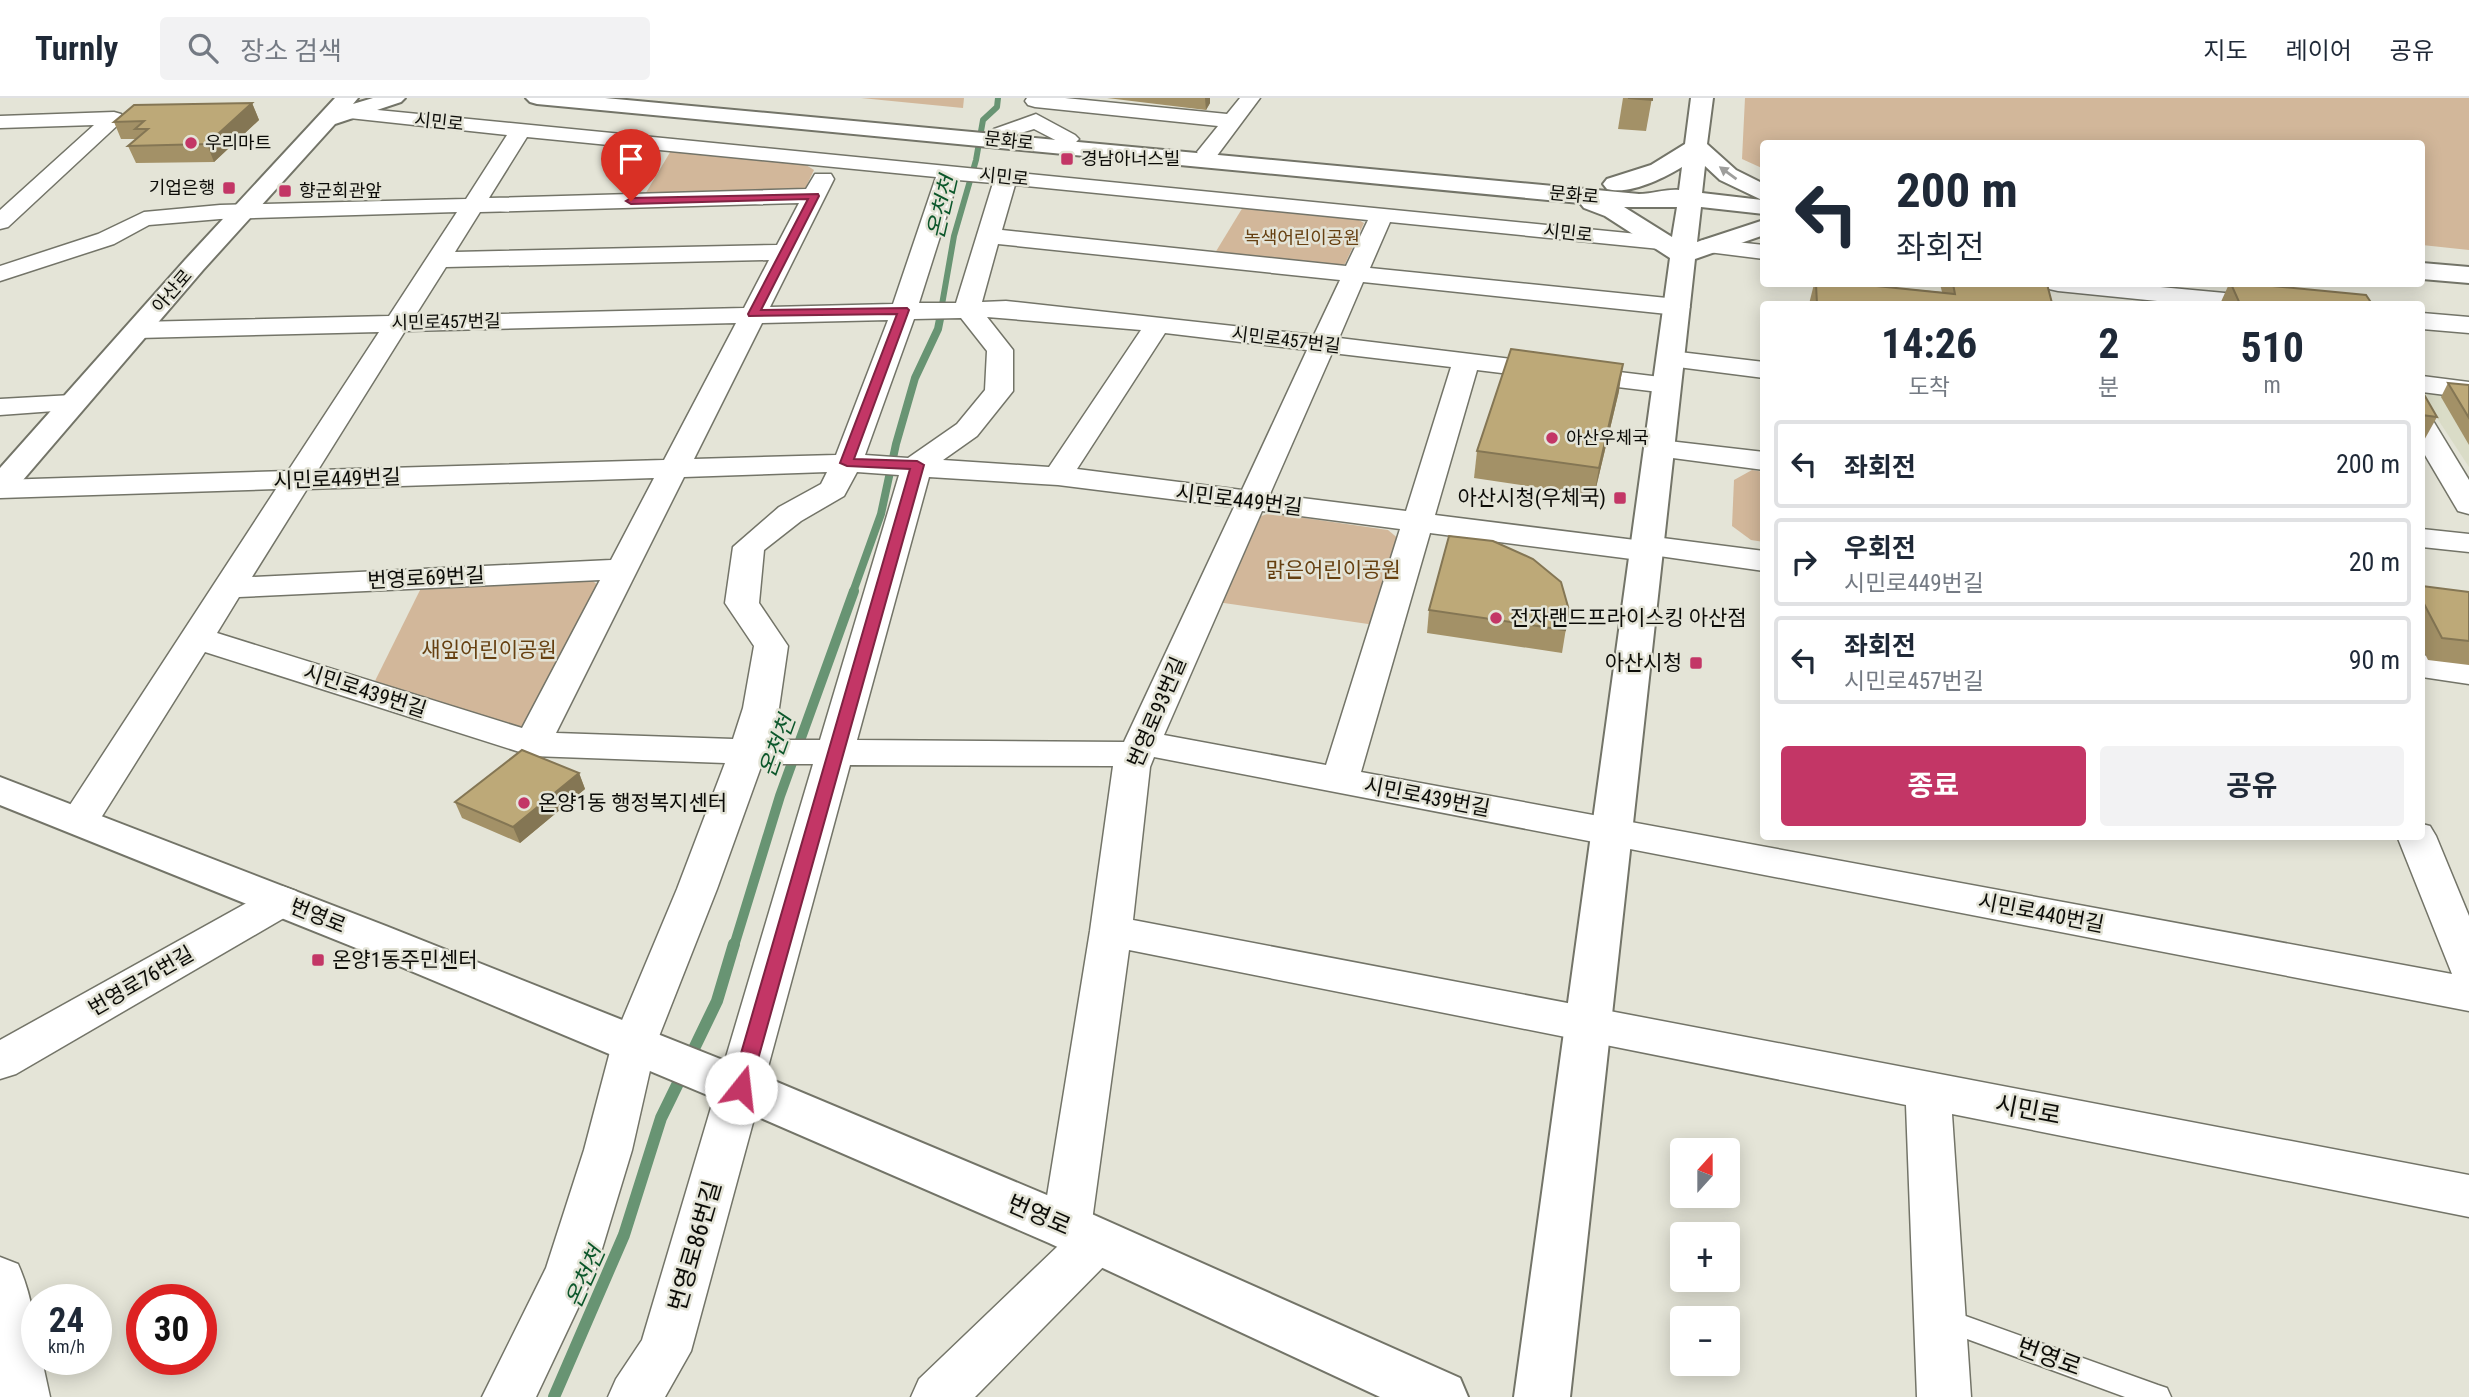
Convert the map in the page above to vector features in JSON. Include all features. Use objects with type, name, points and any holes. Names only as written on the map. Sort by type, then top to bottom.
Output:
[{"type":"main road","points":[[341,110],[394,98]]},
{"type":"main road","name":"문화로","points":[[537,98],[964,133],[1023,122],[1571,195],[1639,201],[1690,200]]},
{"type":"main road","name":"문화로","points":[[644,98],[964,133]]},
{"type":"main road","points":[[1542,1397],[1702,98]]},
{"type":"main road","name":"아산로","points":[[0,488],[243,210],[341,110]]},
{"type":"main road","name":"문화로","points":[[1023,122],[1068,139],[1596,187],[1760,207]]},
{"type":"main road","points":[[1596,187],[1640,179],[1670,167],[1697,146]]},
{"type":"main road","points":[[1697,146],[1728,175],[1760,191]]},
{"type":"main road","points":[[1571,195],[1614,211],[1684,248],[1760,228]]},
{"type":"main road","points":[[2425,271],[2469,275]]},
{"type":"main road","name":"번영로","points":[[0,790],[282,901],[741,1088],[1082,1234],[1440,1397]]},
{"type":"street","points":[[1208,152],[1250,98]]},
{"type":"street","name":"시민로","points":[[341,110],[1382,214],[1684,248],[1760,252]]},
{"type":"street","points":[[0,122],[114,118],[0,222]]},
{"type":"street","points":[[1023,122],[1232,121]]},
{"type":"street","points":[[80,820],[521,130]]},
{"type":"street","points":[[532,744],[832,160]]},
{"type":"street","points":[[509,1397],[570,1272],[608,1150],[634,1044],[697,889],[748,752],[761,708],[771,646],[742,603],[749,547],[790,514],[833,490],[847,463],[904,310],[949,172]]},
{"type":"street","points":[[917,465],[967,430],[999,391],[1000,350],[967,309],[1006,178]]},
{"type":"street","points":[[0,274],[106,239],[144,219],[243,210],[814,196]]},
{"type":"street","name":"번영로93번길","points":[[1082,1234],[1111,932],[1131,767],[1382,214]]},
{"type":"street","points":[[987,236],[1677,307]]},
{"type":"street","points":[[438,260],[785,252]]},
{"type":"street","points":[[2082,287],[2199,301]]},
{"type":"street","name":"시민로457번길","points":[[138,330],[1006,309],[1158,324],[1466,362],[1669,372],[1760,370]]},
{"type":"street","points":[[2425,321],[2469,325]]},
{"type":"street","points":[[1058,476],[1158,324]]},
{"type":"street","points":[[1419,523],[1466,362]]},
{"type":"street","points":[[2425,384],[2469,390]]},
{"type":"street","points":[[0,407],[72,403]]},
{"type":"street","points":[[2425,430],[2469,505]]},
{"type":"street","points":[[1660,449],[1760,461]]},
{"type":"street","name":"시민로449번길","points":[[0,488],[847,463],[917,465],[1058,476],[1419,523],[1760,561]]},
{"type":"street","name":"번영로86번길","points":[[635,1397],[665,1351],[917,465]]},
{"type":"street","name":"시민로439번길","points":[[1340,781],[1419,523]]},
{"type":"street","points":[[2425,538],[2469,544]]},
{"type":"street","name":"번영로69번길","points":[[229,588],[622,569]]},
{"type":"street","name":"시민로439번길","points":[[197,638],[532,744],[748,752],[1140,748],[1340,781],[1612,832]]},
{"type":"street","points":[[2425,666],[2469,673]]},
{"type":"street","name":"시민로440번길","points":[[1612,832],[2469,994]]},
{"type":"street","points":[[2418,840],[2469,966]]},
{"type":"street","name":"번영로76번길","points":[[0,1061],[282,901]]},
{"type":"street","name":"시민로","points":[[1111,932],[2469,1196]]},
{"type":"street","points":[[1928,1091],[1944,1397]]},
{"type":"street","points":[[938,1397],[1082,1234]]},
{"type":"street","points":[[0,1280],[23,1397]]},
{"type":"lane","name":"번영로","points":[[1940,1318],[2158,1397]]},
{"type":"shaded area","points":[[2427,390],[2469,395],[2469,467],[2425,400]]},
{"type":"green space","points":[[861,98],[964,98],[963,108]]},
{"type":"green space","points":[[1745,98],[2469,98],[2469,250],[2425,245],[2425,140],[1760,140],[1760,167],[1742,159]]},
{"type":"green space","points":[[672,149],[803,163],[814,170],[805,189],[644,196]]},
{"type":"green space","name":"녹색어린이공원","points":[[1243,207],[1357,219],[1364,223],[1345,264],[1337,267],[1215,253]]},
{"type":"green space","points":[[1752,470],[1760,471],[1760,541],[1751,540],[1732,526],[1734,480]]},
{"type":"green space","name":"맑은어린이공원","points":[[1270,513],[1388,530],[1400,540],[1375,625],[1217,602],[1253,519]]},
{"type":"green space","name":"새잎어린이공원","points":[[586,576],[598,585],[533,724],[513,731],[373,685],[423,584]]},
{"type":"building","points":[[252,103],[207,144],[128,146],[148,129],[135,129],[144,121],[114,122],[134,105]]},
{"type":"building","points":[[1816,287],[1886,287],[1955,294],[1954,287],[2048,287],[2051,301],[1817,301]]},
{"type":"building","points":[[2232,287],[2282,287],[2366,295],[2370,301],[2239,301]]},
{"type":"building","points":[[1511,349],[1623,364],[1599,468],[1477,451]]},
{"type":"building","points":[[2448,383],[2469,385],[2469,418]]},
{"type":"building","points":[[2425,396],[2437,417],[2425,415]]},
{"type":"building","name":"전자랜드프라이스킹 아산점","points":[[1449,536],[1493,541],[1533,559],[1561,582],[1569,610],[1565,630],[1429,610]]},
{"type":"building","points":[[2425,586],[2469,592],[2469,641],[2442,638],[2425,606]]},
{"type":"building","points":[[522,750],[579,773],[513,827],[455,802]]},
{"type":"waterway","name":"온천천","points":[[940,316],[954,236],[976,160],[983,120],[997,107],[998,98]]},
{"type":"waterway","name":"온천천","points":[[853,592],[881,514],[896,444],[915,378],[938,329],[941,314]]},
{"type":"waterway","name":"온천천","points":[[734,946],[780,796],[854,591]]},
{"type":"waterway","name":"온천천","points":[[689,1059],[717,1001],[734,944]]},
{"type":"waterway","name":"온천천","points":[[554,1397],[624,1235],[661,1118],[683,1073]]},
{"type":"place","name":"우리마트","points":[[191,143]]},
{"type":"place","name":"경남아너스빌","points":[[1067,159]]},
{"type":"place","name":"기업은행","points":[[229,188]]},
{"type":"place","name":"향군회관앞","points":[[285,191]]},
{"type":"place","name":"아산우체국","points":[[1552,438]]},
{"type":"place","name":"아산시청(우체국)","points":[[1620,498]]},
{"type":"place","name":"전자랜드프라이스킹 아산점","points":[[1496,618]]},
{"type":"place","name":"아산시청","points":[[1696,663]]},
{"type":"place","name":"온양1동 행정복지센터","points":[[524,803]]},
{"type":"place","name":"온양1동주민센터","points":[[318,960]]},
{"type":"route","points":[[631,201],[814,196],[753,314],[904,310],[847,463],[917,465],[741,1088]]}]
